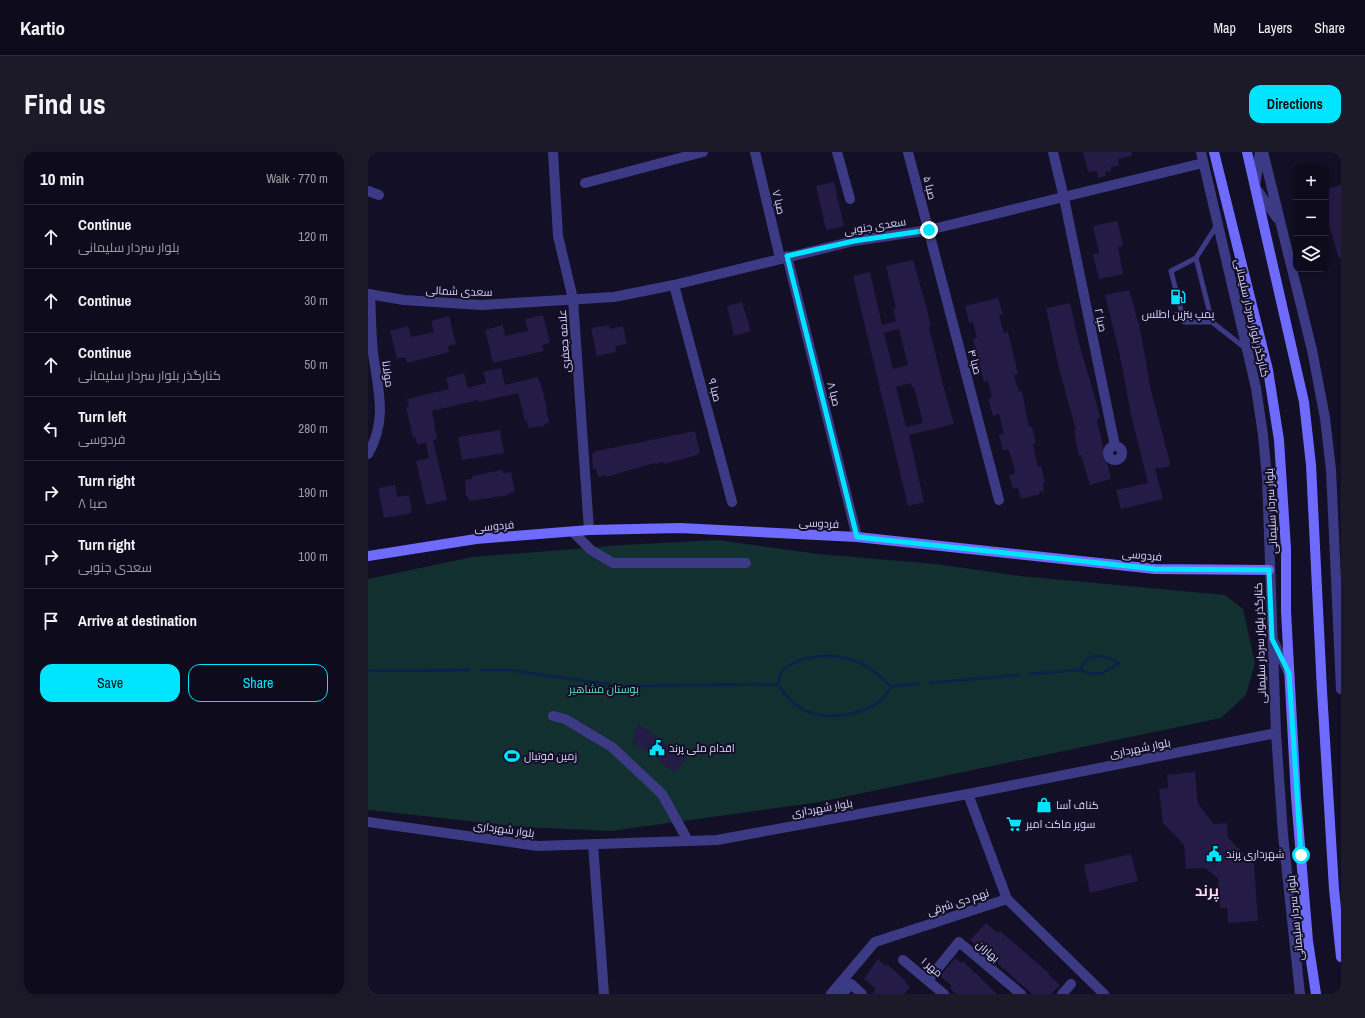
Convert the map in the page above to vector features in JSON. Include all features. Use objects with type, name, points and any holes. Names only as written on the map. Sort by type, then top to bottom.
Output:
[{"type":"main road","name":"بلوار سردار سلیمانی","points":[[1214,152],[1268,370],[1279,440],[1286,549],[1286,611],[1296,797],[1308,941],[1316,994]]},
{"type":"main road","points":[[1247,152],[1304,402],[1311,465],[1322,691],[1341,957]]},
{"type":"main road","name":"فردوسی","points":[[368,556],[476,539],[589,530],[680,528],[857,537],[1155,569],[1269,570]]},
{"type":"street","name":"علامه جعفری","points":[[553,152],[558,236],[573,299],[589,530]]},
{"type":"street","points":[[585,183],[703,152]]},
{"type":"street","name":"صبا ۷","points":[[755,152],[783,257]]},
{"type":"street","points":[[838,152],[850,199]]},
{"type":"street","name":"صبا ۵","points":[[908,152],[929,230]]},
{"type":"street","name":"صبا ۲","points":[[1053,152],[1064,198],[1115,446]]},
{"type":"street","name":"کنارگذر بلوار سردار سلیمانی","points":[[1201,152],[1256,388],[1263,435],[1267,478],[1269,570],[1276,733],[1283,835],[1300,994]]},
{"type":"street","points":[[1261,152],[1255,187],[1280,222]]},
{"type":"street","points":[[1261,152],[1312,350],[1325,418],[1338,575],[1341,689]]},
{"type":"street","name":"سعدی جنوبی","points":[[573,299],[614,297],[674,285],[783,257],[854,241],[929,230],[1203,163]]},
{"type":"street","points":[[368,191],[380,195]]},
{"type":"street","name":"صبا ۴","points":[[929,230],[999,500]]},
{"type":"street","name":"صبا ۸","points":[[783,257],[857,537]]},
{"type":"street","name":"صبا ۹","points":[[674,285],[732,502]]},
{"type":"street","name":"سعدی شمالی","points":[[369,294],[404,300],[481,305],[573,299]]},
{"type":"street","name":"مولانا","points":[[368,454],[376,442],[381,412],[373,352],[369,294]]},
{"type":"street","points":[[573,532],[591,550],[613,563],[746,563]]},
{"type":"street","points":[[1272,639],[1289,673]]},
{"type":"street","points":[[553,716],[565,719],[578,726],[617,752],[662,794],[688,841]]},
{"type":"street","name":"بلوار شهرداری","points":[[368,822],[538,846],[717,840],[968,794],[1276,733]]},
{"type":"street","name":"نهم دی شرقی","points":[[831,994],[875,942],[1008,899],[968,794]]},
{"type":"street","points":[[593,844],[604,994]]},
{"type":"street","points":[[1008,899],[1104,994]]},
{"type":"street","points":[[1339,933],[1341,917]]},
{"type":"street","name":"بهاران","points":[[928,980],[960,942],[1021,994]]},
{"type":"street","name":"مهر ۱","points":[[904,960],[944,994]]},
{"type":"street","points":[[842,994],[851,984],[862,994]]},
{"type":"street","points":[[1062,994],[1071,984]]},
{"type":"lane","points":[[1218,224],[1196,258],[1171,271],[1184,322],[1212,322],[1247,349]]},
{"type":"lane","points":[[1196,258],[1212,322]]},
{"type":"green space","name":"بوستان مشاهیر","points":[[718,540],[818,554],[936,564],[1020,576],[1225,595],[1243,609],[1255,663],[1246,695],[1221,718],[820,802],[611,831],[523,827],[368,810],[368,579],[472,557],[623,545]]},
{"type":"building","points":[[1083,152],[1132,152],[1132,156],[1118,159],[1119,166],[1111,167],[1111,171],[1105,172],[1106,176],[1098,178],[1097,171],[1088,172]]},
{"type":"building","points":[[834,182],[844,226],[826,230],[816,186]]},
{"type":"building","points":[[1341,185],[1341,258],[1339,258],[1329,226],[1329,188]]},
{"type":"building","points":[[1117,221],[1123,243],[1123,246],[1118,247],[1123,274],[1099,279],[1093,254],[1099,253],[1093,226]]},
{"type":"building","points":[[913,260],[927,309],[931,326],[929,327],[954,424],[909,435],[924,502],[908,506],[853,276],[870,272],[882,325],[896,321],[893,309],[896,308],[886,266]],"holes":[[[899,329],[908,365],[893,369],[884,333]],[[911,383],[912,388],[914,387],[923,423],[906,427],[896,387]]]},
{"type":"building","points":[[1129,290],[1140,329],[1151,390],[1170,466],[1155,469],[1163,499],[1121,509],[1116,490],[1148,483],[1131,415],[1120,356],[1105,295]]},
{"type":"building","points":[[998,298],[1003,314],[999,315],[1004,333],[1008,332],[1018,374],[1014,375],[1019,392],[1022,391],[1029,427],[1032,427],[1036,443],[1033,444],[1038,467],[1041,466],[1045,483],[1043,483],[1044,491],[1039,492],[1040,494],[1021,499],[1018,488],[1013,489],[1009,475],[1015,474],[1012,459],[1008,449],[1003,451],[999,435],[1004,434],[999,414],[993,416],[988,399],[992,397],[988,381],[984,382],[973,339],[977,338],[973,322],[969,323],[965,306]]},
{"type":"building","points":[[742,302],[751,331],[734,336],[727,306]]},
{"type":"building","points":[[1070,303],[1079,343],[1100,417],[1097,421],[1111,479],[1090,485],[1081,455],[1079,456],[1074,431],[1076,430],[1059,368],[1046,308]]},
{"type":"building","points":[[543,315],[550,343],[542,345],[544,351],[493,363],[485,330],[503,325],[505,336],[528,331],[525,319]]},
{"type":"building","points":[[449,316],[456,344],[448,346],[449,352],[407,363],[405,357],[397,359],[390,331],[408,326],[411,337],[434,332],[431,321]]},
{"type":"building","points":[[609,325],[610,329],[623,326],[627,344],[615,346],[616,352],[597,356],[591,328]]},
{"type":"building","points":[[501,368],[505,385],[538,377],[544,395],[549,423],[544,424],[545,426],[528,428],[518,393],[479,402],[478,400],[432,411],[437,439],[433,440],[447,500],[426,505],[416,461],[429,458],[426,443],[417,444],[415,437],[413,438],[406,407],[409,407],[407,399],[449,389],[446,378],[464,373],[468,388],[486,383],[483,372]]},
{"type":"building","points":[[500,430],[504,453],[462,460],[458,437]]},
{"type":"building","points":[[695,431],[700,453],[694,456],[664,464],[663,462],[655,463],[606,477],[605,475],[598,477],[596,469],[593,470],[592,454],[597,451]]},
{"type":"building","points":[[502,470],[503,473],[511,472],[515,492],[509,493],[509,495],[469,501],[468,496],[466,497],[465,480],[472,479],[472,476]]},
{"type":"building","points":[[395,485],[397,497],[409,495],[412,513],[384,518],[378,488]]},
{"type":"building","name":"اقدام ملی پرند","points":[[638,724],[660,739],[686,761],[673,772],[652,754],[632,743]]},
{"type":"building","name":"شهرداری پرند","points":[[1195,772],[1198,804],[1214,824],[1227,823],[1228,838],[1254,864],[1258,921],[1228,923],[1227,908],[1220,908],[1218,878],[1205,868],[1186,869],[1184,845],[1163,823],[1159,789],[1168,788],[1167,775]]},
{"type":"building","points":[[1131,854],[1138,881],[1090,893],[1084,865]]},
{"type":"building","points":[[986,923],[998,933],[1000,931],[1049,973],[1048,974],[1060,985],[1051,994],[1032,994],[996,962],[995,964],[976,948],[977,946],[970,940]]},
{"type":"building","points":[[955,958],[961,963],[963,961],[997,994],[956,994],[950,988],[952,986],[940,976]]},
{"type":"building","points":[[878,959],[886,966],[887,964],[906,981],[905,982],[910,987],[904,994],[872,994],[876,989],[864,979]]},
{"type":"waterway","points":[[480,670],[509,670],[621,686],[778,684],[781,672],[788,666],[805,659],[825,656],[844,658],[863,664],[891,686],[919,684]]},
{"type":"waterway","points":[[1080,670],[1087,659],[1097,656],[1102,656],[1119,663]]},
{"type":"waterway","points":[[1029,674],[1080,670],[1093,674],[1103,673],[1119,663]]},
{"type":"waterway","points":[[368,671],[469,670]]},
{"type":"waterway","points":[[930,683],[1019,675]]},
{"type":"waterway","points":[[778,684],[786,695],[804,710],[825,716],[848,714],[861,711],[875,705],[883,699],[891,686]]},
{"type":"place","name":"پمپ بنزین اطلس","points":[[1178,297]]},
{"type":"place","name":"اقدام ملی پرند","points":[[657,748]]},
{"type":"place","name":"زمین فوتبال","points":[[512,756]]},
{"type":"place","name":"کناف آسا","points":[[1044,805]]},
{"type":"place","name":"سوپر ماکت امیر","points":[[1014,824]]},
{"type":"place","name":"شهرداری پرند","points":[[1214,854]]},
{"type":"district","name":"پرند","points":[[1207,891]]},
{"type":"route","points":[[929,230],[854,241],[787,256],[857,537],[1155,569],[1269,570],[1272,639],[1289,673],[1301,855]]}]
